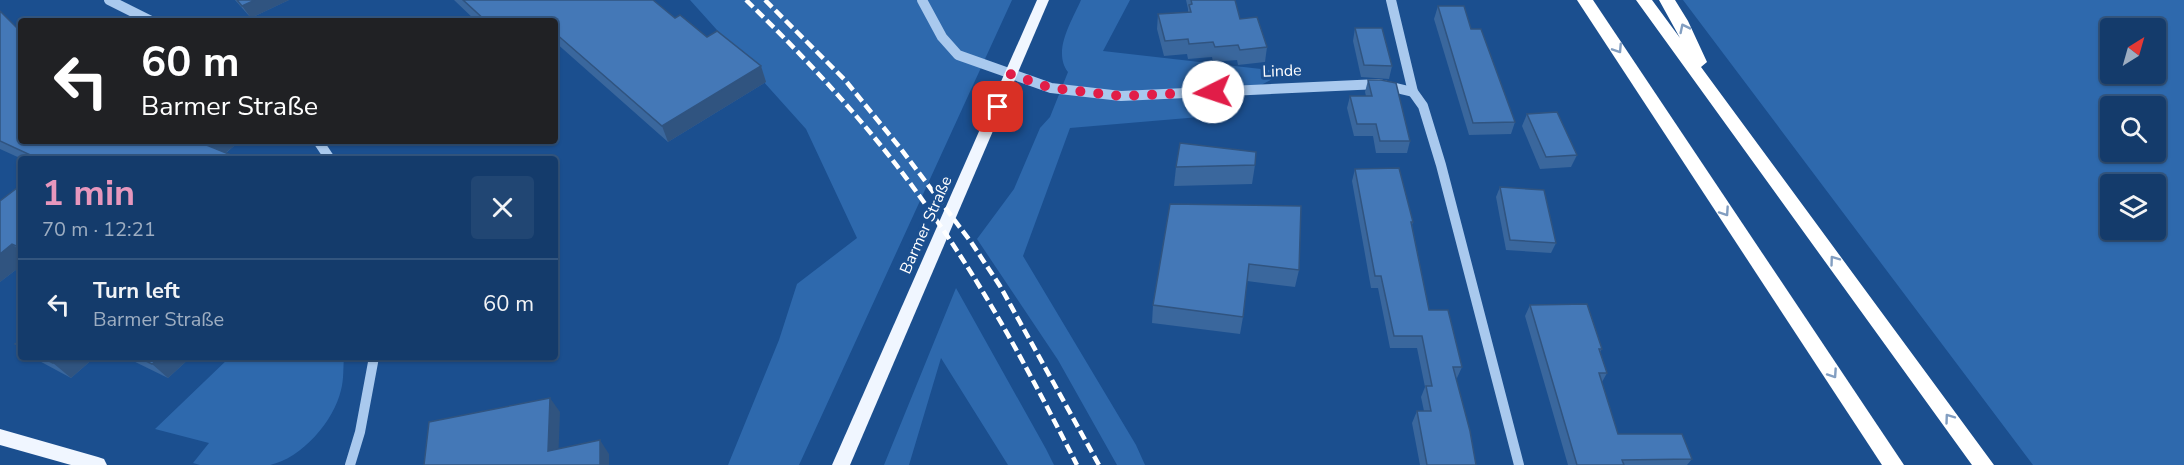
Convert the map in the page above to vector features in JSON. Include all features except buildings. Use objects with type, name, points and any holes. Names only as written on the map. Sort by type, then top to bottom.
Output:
[{"type":"highway","points":[[1586,0],[1894,465]]},
{"type":"highway","points":[[1644,0],[1984,465]]},
{"type":"highway","points":[[1667,0],[1680,21],[1715,96]]},
{"type":"main road","name":"Barmer Straße","points":[[841,465],[1043,0]]},
{"type":"main road","points":[[0,437],[98,465]]},
{"type":"street","points":[[110,0],[145,18]]},
{"type":"street","name":"Linde","points":[[922,0],[951,50],[968,61],[1051,88],[1121,96],[1379,84],[1413,92]]},
{"type":"street","points":[[1391,0],[1413,92],[1423,106],[1441,165],[1519,465]]},
{"type":"street","points":[[350,465],[360,432],[373,360]]},
{"type":"shaded area","points":[[690,0],[1012,0],[799,465],[728,465],[779,340],[797,284],[857,238],[806,129]]},
{"type":"shaded area","points":[[1081,0],[1130,0],[1103,51],[1279,71],[1278,76],[1221,106],[1224,110],[1223,115],[1070,128],[1023,256],[1136,445],[1145,465],[1117,465],[1058,360],[977,239],[1014,189],[1040,128],[1050,117],[1068,72],[1062,55],[1065,36]]},
{"type":"shaded area","points":[[1683,0],[2184,0],[2184,465],[2033,465]]},
{"type":"shaded area","points":[[956,288],[1054,465],[1008,465],[941,358],[909,465],[884,465]]},
{"type":"shaded area","points":[[227,360],[344,360],[342,386],[337,402],[324,426],[305,446],[282,461],[270,465],[200,465],[193,463],[209,443],[155,429]]},
{"type":"railway","points":[[746,0],[849,107],[918,194],[995,312],[1077,465]]},
{"type":"railway","points":[[765,0],[845,80],[901,149],[971,242],[1000,286],[1099,465]]},
{"type":"route","points":[[998,107],[1010,74],[1051,88],[1121,96],[1213,92]]}]
